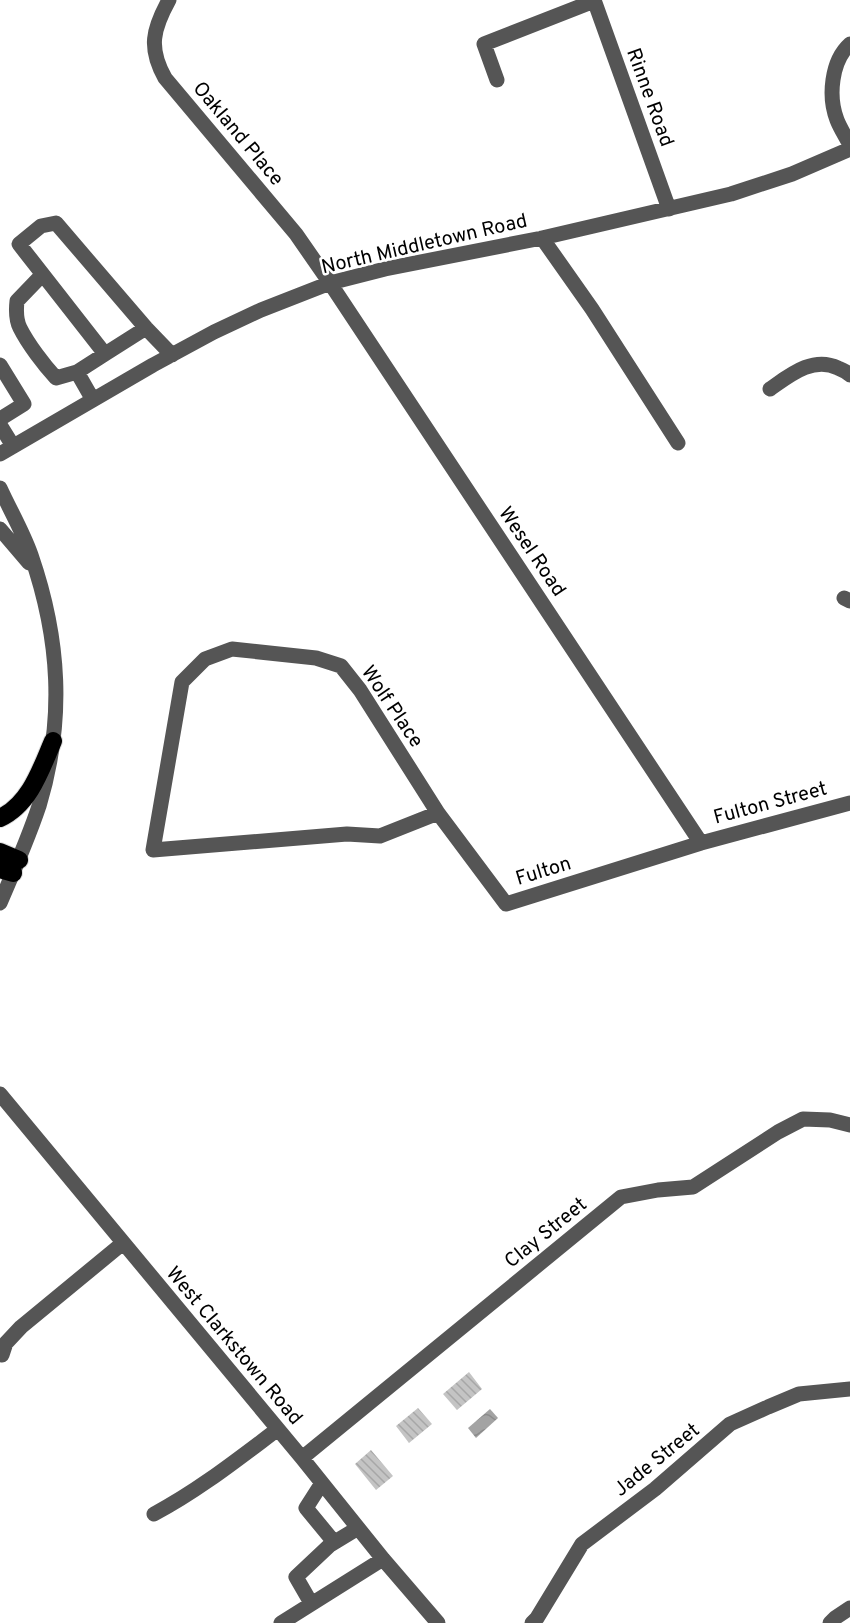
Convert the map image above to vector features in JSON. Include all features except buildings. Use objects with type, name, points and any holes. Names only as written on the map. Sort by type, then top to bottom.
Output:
[{"type":"highway","points":[[0,818],[11,812],[25,797],[39,774],[53,741]]},
{"type":"highway","points":[[0,852],[10,867]]},
{"type":"street","name":"Oakland Place","points":[[169,0],[159,18],[154,39],[157,63],[165,78],[296,234],[330,283]]},
{"type":"street","points":[[497,80],[484,44],[594,1]]},
{"type":"street","name":"Rinne Road","points":[[594,1],[669,209]]},
{"type":"street","points":[[850,44],[835,68],[832,90],[836,118],[850,147]]},
{"type":"street","name":"North Middletown Road","points":[[6,450],[214,332],[261,310],[330,283],[385,269],[542,238],[731,194],[792,174],[850,147]]},
{"type":"street","points":[[105,354],[19,244],[40,226],[56,223],[172,355]]},
{"type":"street","points":[[542,238],[592,309],[678,443]]},
{"type":"street","points":[[42,275],[16,301],[16,313],[20,328],[45,366],[56,378],[77,372],[146,328]]},
{"type":"street","name":"Wesel Road","points":[[330,283],[702,843]]},
{"type":"street","points":[[0,364],[24,404],[0,420]]},
{"type":"street","points":[[770,389],[811,365],[829,364],[850,375]]},
{"type":"street","points":[[77,372],[93,400]]},
{"type":"street","points":[[0,426],[6,450]]},
{"type":"street","points":[[0,488],[30,553],[38,577],[51,632],[56,675],[53,741],[43,790],[34,820],[10,867],[0,903]]},
{"type":"street","points":[[0,529],[38,577]]},
{"type":"street","name":"Wolf Place","points":[[232,649],[316,658],[341,666],[360,690],[438,813],[380,836],[347,834],[153,850],[182,682],[205,659],[232,649]]},
{"type":"street","name":"Fulton Street","points":[[702,843],[850,803]]},
{"type":"street","name":"Fulton","points":[[438,813],[506,904],[702,843]]},
{"type":"street","name":"West Clarkstown Road","points":[[2,1102],[123,1243],[438,1623]]},
{"type":"street","name":"Clay Street","points":[[302,1458],[621,1197],[658,1190],[693,1187],[778,1132],[803,1119],[830,1120],[850,1125]]},
{"type":"street","points":[[2,1355],[6,1343],[21,1328],[123,1243]]},
{"type":"street","name":"Jade Street","points":[[532,1623],[582,1544],[655,1489],[730,1424],[799,1395],[850,1389]]},
{"type":"street","points":[[154,1514],[218,1474],[278,1429]]},
{"type":"street","points":[[322,1483],[306,1508],[334,1542]]},
{"type":"street","points":[[311,1604],[296,1577],[334,1542],[358,1528]]},
{"type":"street","points":[[281,1623],[383,1559]]},
{"type":"street","points":[[830,1623],[850,1608]]},
{"type":"water","points":[[490,1409],[498,1418],[476,1438],[468,1428]]}]
